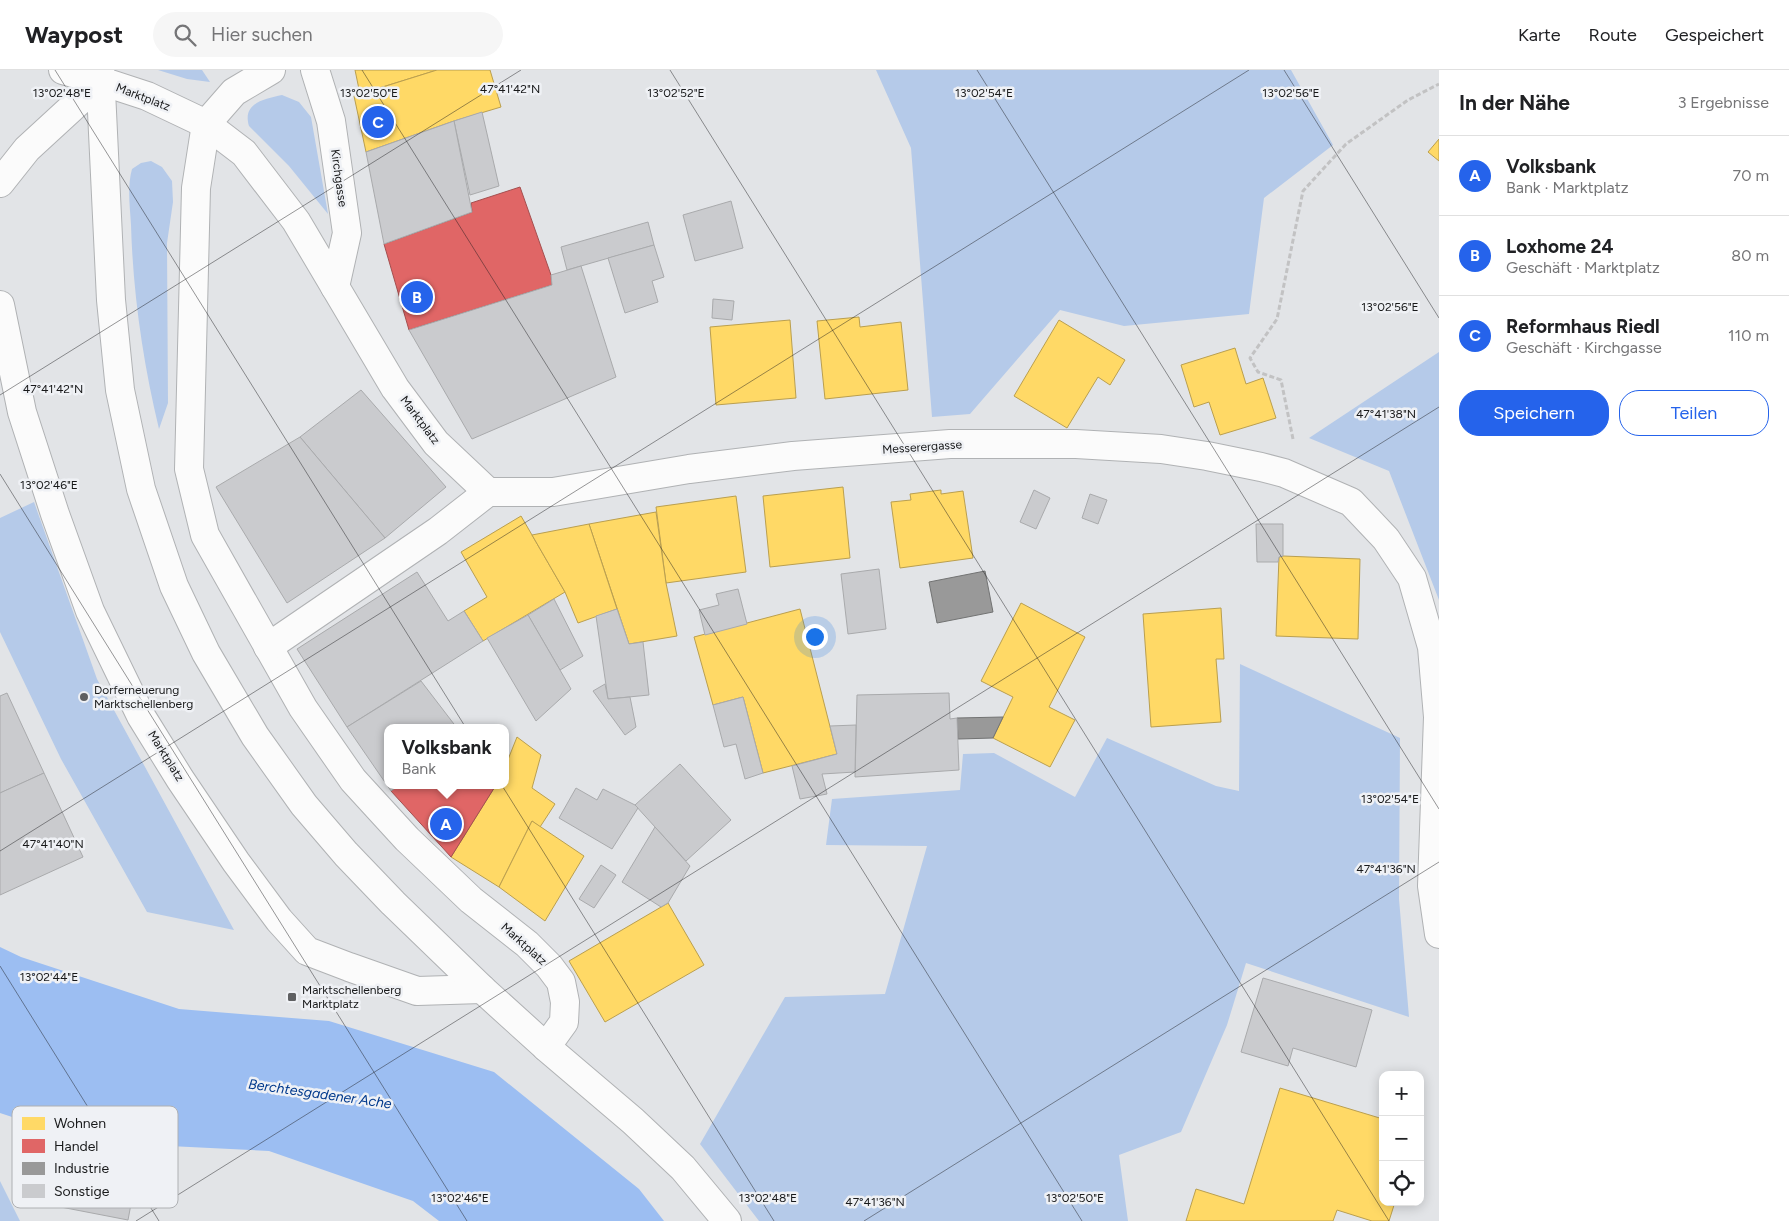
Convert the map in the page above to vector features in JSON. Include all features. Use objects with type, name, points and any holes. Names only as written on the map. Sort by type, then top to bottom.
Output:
[{"type":"street","points":[[63,70],[100,76],[111,300],[120,390],[142,489],[174,586],[206,653],[255,736],[304,805],[346,854],[392,903],[482,989],[546,1047],[633,1121],[683,1168],[722,1219]]},
{"type":"street","points":[[206,124],[234,92],[271,70]]},
{"type":"street","name":"Kirchgasse","points":[[315,70],[331,122],[347,233],[335,287]]},
{"type":"street","name":"Marktplatz","points":[[0,183],[27,149],[100,76],[206,124],[244,153],[296,221],[395,388],[436,443],[488,492]]},
{"type":"street","name":"Marktplatz","points":[[206,124],[196,188],[189,469],[205,535],[303,708],[353,780],[406,839],[471,900],[527,944],[549,966],[561,982],[565,1002],[564,1022],[546,1047]]},
{"type":"street","name":"Marktplatz","points":[[0,305],[22,412],[55,514],[90,611],[141,716],[180,779],[236,862],[280,920],[307,951],[417,991],[482,989]]},
{"type":"street","name":"Messerergasse","points":[[488,492],[553,492],[689,469],[793,456],[950,444],[1076,444],[1161,449],[1261,467],[1284,473],[1351,502],[1386,539],[1412,578],[1432,647],[1438,718],[1432,886],[1439,934]]},
{"type":"street","points":[[268,647],[438,531],[488,492]]},
{"type":"path","points":[[1281,380],[1258,372],[1250,358],[1277,319],[1303,191],[1346,144],[1408,100],[1439,84]]},
{"type":"shaded area","points":[[158,70],[202,70],[210,82],[187,79]]},
{"type":"shaded area","points":[[876,70],[1291,70],[1333,145],[1264,198],[1249,314],[1124,326],[1060,310],[970,414],[932,417],[911,148]]},
{"type":"shaded area","points":[[282,95],[299,102],[311,117],[328,214],[289,166],[249,126],[249,112],[256,103]]},
{"type":"shaded area","points":[[151,161],[162,167],[172,181],[173,202],[167,243],[168,403],[159,429],[148,379],[140,328],[134,277],[129,197],[132,169],[141,163]]},
{"type":"shaded area","points":[[1439,352],[1439,600],[1389,471],[1309,438]]},
{"type":"shaded area","points":[[34,502],[97,679],[234,930],[147,912],[61,759],[0,632],[0,518]]},
{"type":"shaded area","points":[[1240,664],[1400,738],[1399,899],[1409,1017],[1246,963],[1227,1025],[1181,1132],[1119,1155],[1128,1221],[759,1221],[700,1144],[785,997],[885,994],[927,846],[826,845],[832,799],[960,790],[963,754],[994,753],[1075,797],[1107,738],[1216,786],[1239,791]]},
{"type":"shaded area","points":[[0,1181],[20,1221],[0,1221]]},
{"type":"water","name":"Berchtesgadener Ache","points":[[0,947],[21,957],[179,1009],[329,1021],[494,1072],[639,1189],[664,1221],[439,1221],[413,1201],[269,1151],[178,1146],[178,1106],[12,1106],[12,1117],[0,1113]]},
{"type":"building: Wohnen","points":[[355,70],[437,70],[360,94]]},
{"type":"building: Wohnen","points":[[437,70],[490,70],[501,107],[454,121],[366,152],[354,96]]},
{"type":"building: Wohnen","points":[[1439,139],[1439,161],[1428,152]]},
{"type":"building: Wohnen","points":[[859,317],[860,327],[901,322],[908,390],[825,399],[817,321]]},
{"type":"building: Wohnen","points":[[790,320],[796,398],[716,405],[710,327]]},
{"type":"building: Wohnen","points":[[1059,320],[1125,360],[1110,385],[1098,377],[1067,428],[1014,396]]},
{"type":"building: Wohnen","points":[[1235,348],[1246,384],[1263,378],[1276,418],[1220,435],[1209,402],[1194,407],[1181,365]]},
{"type":"building: Wohnen","points":[[843,487],[850,558],[770,567],[763,496]]},
{"type":"building: Wohnen","points":[[941,490],[941,494],[963,491],[973,558],[900,568],[891,502],[911,500],[910,494]]},
{"type":"building: Wohnen","points":[[736,496],[746,572],[666,583],[656,507]]},
{"type":"building: Wohnen","points":[[656,512],[666,583],[677,636],[629,644],[589,524]]},
{"type":"building: Wohnen","points":[[521,516],[565,592],[483,641],[464,611],[487,597],[461,552]]},
{"type":"building: Wohnen","points":[[589,524],[617,609],[578,623],[565,592],[532,535]]},
{"type":"building: Wohnen","points":[[1279,557],[1360,559],[1358,639],[1276,636]]},
{"type":"building: Wohnen","points":[[1021,603],[1085,637],[1049,707],[1075,720],[1050,767],[993,738],[1013,697],[981,681]]},
{"type":"building: Wohnen","points":[[1221,608],[1224,659],[1216,659],[1221,722],[1151,727],[1143,614]]},
{"type":"building: Wohnen","points":[[800,609],[837,754],[763,773],[743,697],[713,705],[694,637]]},
{"type":"building: Wohnen","points":[[517,737],[541,755],[532,788],[555,804],[540,827],[532,821],[499,887],[451,857],[494,789],[509,789],[509,757]]},
{"type":"building: Wohnen","points":[[532,821],[584,856],[545,921],[499,887]]},
{"type":"building: Wohnen","points":[[668,903],[704,965],[605,1022],[569,961]]},
{"type":"building: Wohnen","points":[[1280,1088],[1379,1118],[1379,1206],[1394,1206],[1389,1221],[1372,1221],[1337,1210],[1333,1221],[1186,1221],[1196,1189],[1244,1204]]},
{"type":"building: Handel","points":[[520,187],[551,275],[552,285],[409,330],[384,244],[472,212],[471,203]]},
{"type":"building: Handel","points":[[394,789],[494,789],[451,857],[391,791]]},
{"type":"building: Industrie","points":[[985,571],[993,612],[937,623],[929,582]]},
{"type":"building: Industrie","points":[[1003,717],[993,738],[958,739],[957,718]]},
{"type":"building: Sonstige","points":[[482,112],[499,186],[470,195],[454,121]]},
{"type":"building: Sonstige","points":[[454,121],[472,212],[384,244],[366,152]]},
{"type":"building: Sonstige","points":[[731,201],[743,248],[695,261],[683,215]]},
{"type":"building: Sonstige","points":[[648,222],[654,245],[567,270],[561,247]]},
{"type":"building: Sonstige","points":[[654,245],[664,277],[652,281],[658,302],[625,313],[608,258]]},
{"type":"building: Sonstige","points":[[581,266],[616,377],[472,439],[409,330],[552,285],[551,275]]},
{"type":"building: Sonstige","points":[[713,299],[734,301],[732,320],[712,318]]},
{"type":"building: Sonstige","points":[[361,390],[446,487],[385,538],[300,437]]},
{"type":"building: Sonstige","points":[[300,437],[385,538],[287,603],[216,487]]},
{"type":"building: Sonstige","points":[[1034,490],[1050,498],[1036,529],[1020,522]]},
{"type":"building: Sonstige","points":[[1090,494],[1107,500],[1098,524],[1082,518]]},
{"type":"building: Sonstige","points":[[1256,524],[1283,524],[1283,556],[1279,557],[1278,562],[1257,562]]},
{"type":"building: Sonstige","points":[[879,569],[886,629],[848,634],[841,574]]},
{"type":"building: Sonstige","points":[[417,572],[448,621],[464,611],[483,641],[347,727],[297,649]]},
{"type":"building: Sonstige","points":[[738,589],[747,624],[705,635],[699,610],[719,605],[716,594]]},
{"type":"building: Sonstige","points":[[554,599],[583,656],[560,670],[528,615]]},
{"type":"building: Sonstige","points":[[617,609],[629,644],[643,642],[649,695],[608,699],[596,616]]},
{"type":"building: Sonstige","points":[[528,615],[571,689],[536,721],[487,638]]},
{"type":"building: Sonstige","points":[[421,681],[454,724],[384,724],[384,781],[347,727]]},
{"type":"building: Sonstige","points":[[605,684],[608,699],[630,697],[636,727],[625,735],[593,691]]},
{"type":"building: Sonstige","points":[[7,693],[44,773],[0,793],[0,696]]},
{"type":"building: Sonstige","points":[[949,693],[950,719],[957,718],[959,770],[855,777],[857,695]]},
{"type":"building: Sonstige","points":[[743,697],[763,773],[745,779],[736,744],[724,747],[713,705]]},
{"type":"building: Sonstige","points":[[856,725],[855,772],[822,774],[827,794],[800,799],[792,766],[837,754],[830,726]]},
{"type":"building: Sonstige","points":[[680,764],[731,820],[686,861],[635,805]]},
{"type":"building: Sonstige","points":[[44,773],[83,857],[0,895],[0,793]]},
{"type":"building: Sonstige","points":[[576,788],[597,800],[603,789],[638,808],[612,849],[559,818]]},
{"type":"building: Sonstige","points":[[655,827],[690,866],[668,903],[661,907],[622,882]]},
{"type":"building: Sonstige","points":[[601,865],[616,875],[594,908],[579,899]]},
{"type":"building: Sonstige","points":[[1263,978],[1372,1010],[1356,1067],[1293,1048],[1288,1066],[1241,1052]]},
{"type":"building: Sonstige","points":[[66,1208],[130,1208],[128,1220]]},
{"type":"place","name":"Reformhaus Riedl","points":[[378,122]]},
{"type":"place","name":"Loxhome 24","points":[[417,297]]},
{"type":"place","name":"Dorferneuerung Marktschellenberg","points":[[84,697]]},
{"type":"place","name":"Volksbank","points":[[446,824]]},
{"type":"place","name":"Marktschellenberg Marktplatz","points":[[292,997]]}]
